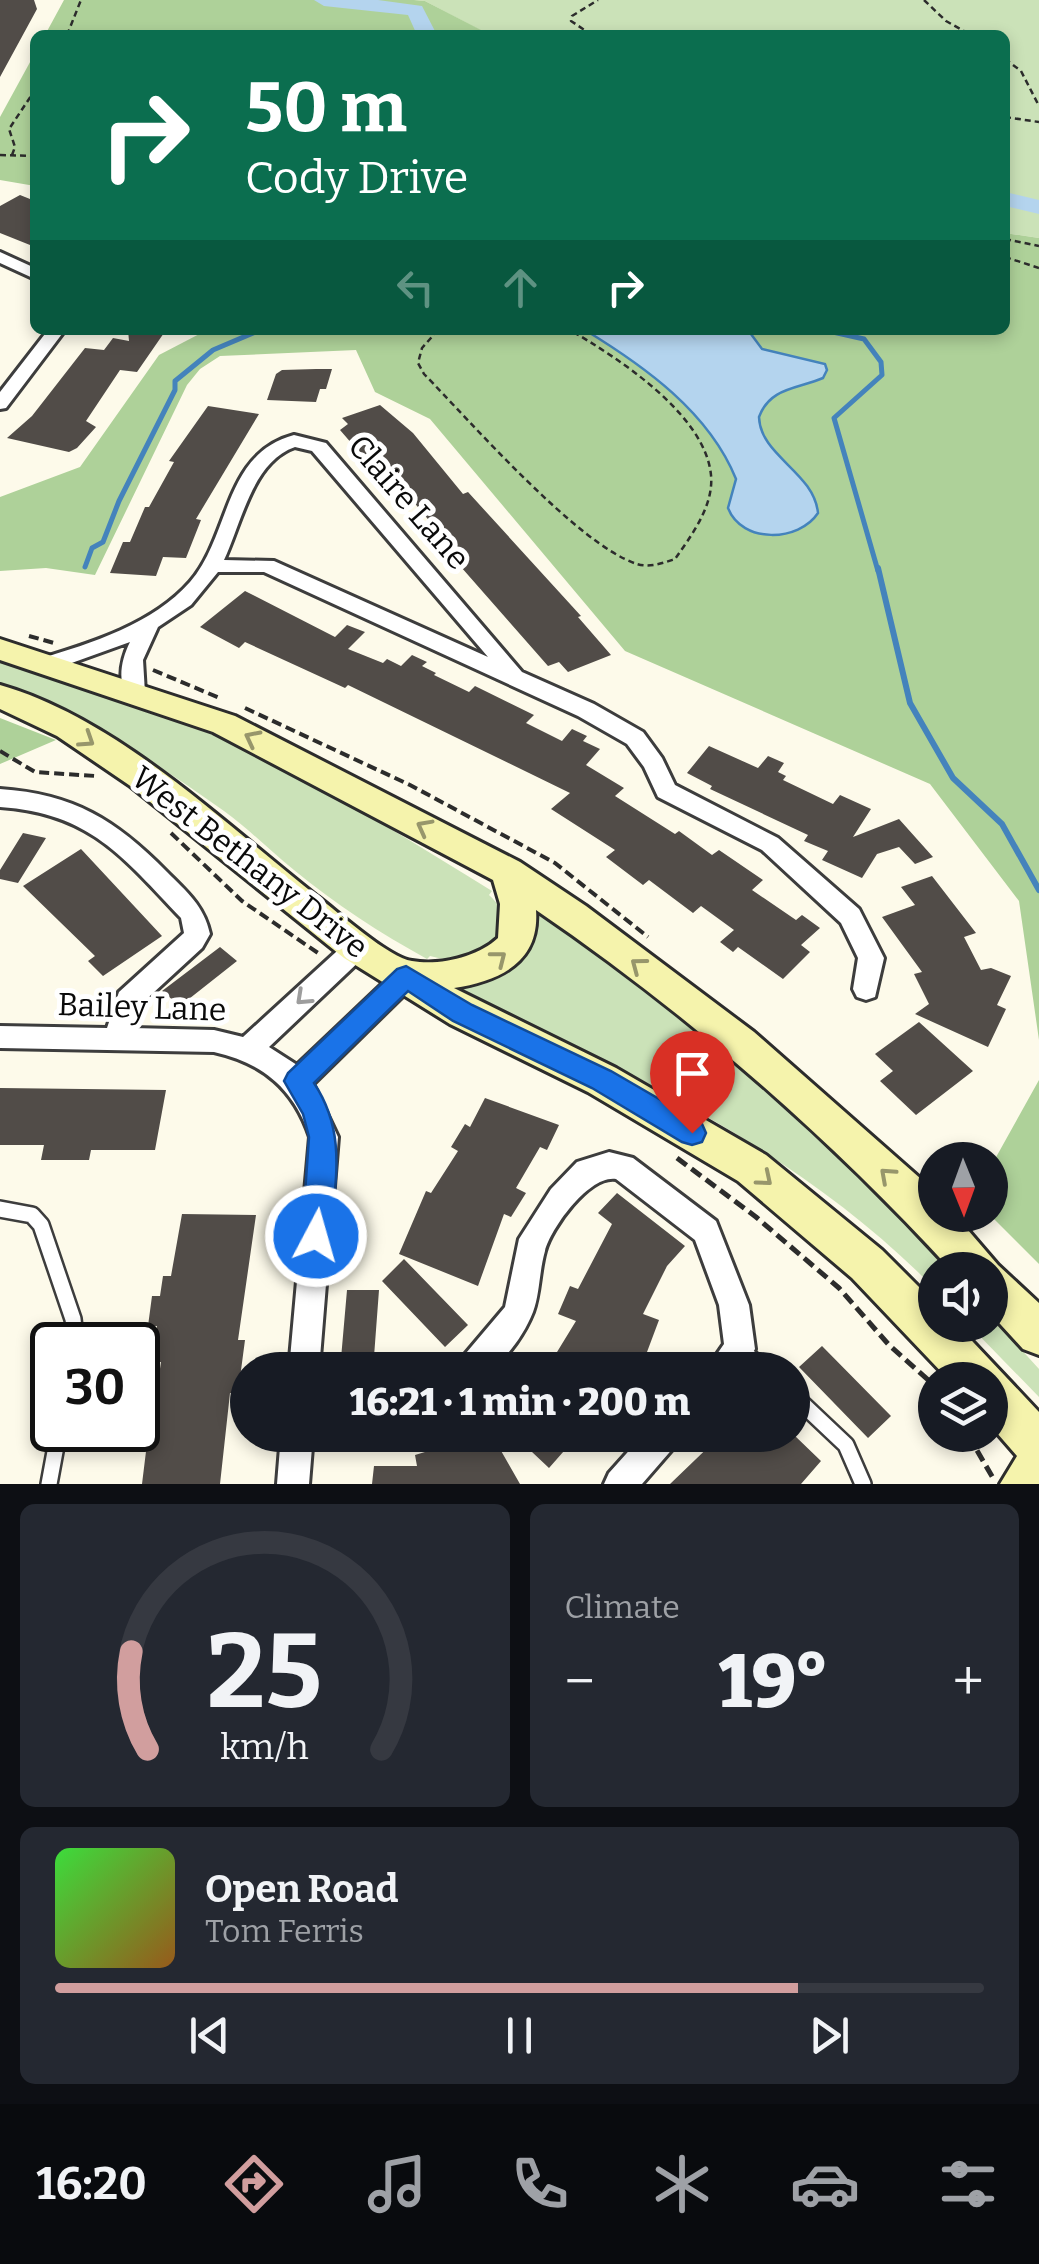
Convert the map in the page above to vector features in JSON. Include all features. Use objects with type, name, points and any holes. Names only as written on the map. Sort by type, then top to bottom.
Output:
[{"type":"main road","points":[[0,649],[224,724],[508,872],[573,916],[740,1043],[906,1192],[962,1252]]},
{"type":"main road","name":"West Bethany Drive","points":[[0,696],[68,728],[142,776],[357,948],[463,1013],[602,1080],[752,1168],[866,1264],[962,1362]]},
{"type":"main road","points":[[406,977],[475,972],[494,966],[508,955],[516,942],[522,912],[508,872]]},
{"type":"main road","points":[[1008,1301],[1039,1334]]},
{"type":"main road","points":[[1008,1411],[1039,1446]]},
{"type":"main road","points":[[1022,1484],[1039,1466]]},
{"type":"street","points":[[0,258],[30,272]]},
{"type":"street","points":[[0,404],[56,335]]},
{"type":"street","name":"Claire Lane","points":[[47,664],[82,654],[151,621],[195,590],[215,566],[244,490],[264,453],[284,441],[306,441],[319,447],[517,678]]},
{"type":"street","name":"Claire Lane","points":[[215,566],[267,566],[586,710],[635,738],[654,764],[666,791],[770,844],[850,916],[871,958],[866,989]]},
{"type":"street","name":"Claire Lane","points":[[414,632],[439,620],[452,602]]},
{"type":"street","points":[[134,693],[132,660],[151,621]]},
{"type":"street","points":[[0,798],[60,803],[90,817],[194,914],[197,934],[193,941],[128,1000],[117,1040]]},
{"type":"street","points":[[249,1049],[357,948]]},
{"type":"street","points":[[306,1352],[324,1137],[316,1110],[288,1072],[406,977]]},
{"type":"street","name":"Bailey Lane","points":[[0,1037],[214,1041],[249,1049],[288,1072]]},
{"type":"street","points":[[487,1352],[514,1320],[523,1300],[534,1240],[571,1184],[596,1164],[622,1166],[698,1223],[718,1255],[734,1305],[731,1352]]},
{"type":"street","points":[[293,1484],[296,1452]]},
{"type":"street","points":[[620,1484],[649,1452]]},
{"type":"lane","points":[[0,1209],[32,1215],[40,1225],[72,1322]]},
{"type":"lane","points":[[810,1410],[836,1432],[861,1467],[864,1484]]},
{"type":"lane","points":[[49,1484],[56,1452]]},
{"type":"path","points":[[69,30],[81,0]]},
{"type":"path","points":[[584,30],[570,21],[572,16],[598,0]]},
{"type":"path","points":[[924,0],[963,30]]},
{"type":"path","points":[[1010,63],[1020,72],[1039,106]]},
{"type":"path","points":[[12,155],[9,128],[30,97]]},
{"type":"path","points":[[1010,118],[1039,122]]},
{"type":"path","points":[[0,155],[30,156]]},
{"type":"path","points":[[1010,240],[1039,246]]},
{"type":"path","points":[[1010,259],[1039,268]]},
{"type":"path","points":[[434,335],[422,348],[418,363],[424,374],[523,473],[608,548],[636,564],[658,566],[676,559],[706,506],[712,476],[704,449],[665,399],[577,335]]},
{"type":"path","points":[[976,1452],[998,1484]]},
{"type":"green space","points":[[64,0],[414,0],[425,1],[481,30],[48,30]]},
{"type":"green space","points":[[414,0],[1039,0],[1039,238],[1010,234],[1010,30],[480,30],[425,1]]},
{"type":"green space","points":[[30,62],[30,185],[0,180],[0,117]]},
{"type":"green space","points":[[1010,234],[1039,238],[1039,1040],[1019,901],[930,784],[625,651],[430,419],[375,392],[356,350],[220,356],[200,369],[187,385],[95,575],[46,568],[0,571],[0,497],[80,467],[159,355],[197,335],[1010,335]]},
{"type":"green space","points":[[0,662],[182,719],[335,796],[492,891],[489,895],[503,920],[494,947],[455,962],[430,956],[427,959],[409,949],[325,895],[233,818],[171,774],[88,724],[0,683]]},
{"type":"green space","points":[[0,718],[56,740],[0,764]]},
{"type":"green space","points":[[537,909],[701,1034],[854,1171],[932,1252],[918,1252],[918,1273],[830,1197],[772,1157],[650,1085],[462,990],[508,972],[524,958]]},
{"type":"green space","points":[[1039,1080],[1039,1264],[1007,1232],[1008,1142],[1004,1142]]},
{"type":"green space","points":[[1008,1335],[1039,1369],[1039,1397],[1008,1362],[986,1342],[1008,1342]]},
{"type":"water","points":[[593,335],[752,335],[762,349],[825,364],[823,378],[777,394],[759,417],[768,443],[807,486],[818,513],[798,530],[785,534],[758,533],[735,520],[728,508],[736,479],[724,455],[692,412],[630,359]]},
{"type":"building","points":[[0,0],[34,0],[37,9],[0,77]]},
{"type":"building","points":[[20,195],[30,199],[30,245],[0,233],[0,206]]},
{"type":"building","points":[[128,335],[163,335],[137,372],[120,370],[86,421],[96,427],[77,448],[69,452],[7,438],[32,416],[85,348],[104,350],[113,338],[129,341]]},
{"type":"building","points":[[332,369],[326,389],[320,389],[316,402],[267,400],[276,374],[282,370]]},
{"type":"building","points":[[380,405],[413,433],[463,494],[468,492],[581,616],[578,617],[611,655],[568,672],[559,662],[548,666],[425,526],[432,524],[375,457],[366,460],[340,430],[348,424],[342,418]]},
{"type":"building","points":[[208,406],[259,414],[196,519],[201,520],[186,558],[163,557],[156,576],[110,573],[123,542],[130,542],[145,507],[149,507],[174,462],[169,461]]},
{"type":"building","points":[[245,591],[335,637],[347,625],[365,632],[348,649],[401,666],[412,655],[427,662],[422,666],[434,675],[469,692],[475,686],[534,715],[526,723],[562,741],[572,729],[587,736],[583,741],[600,749],[586,765],[624,788],[615,796],[675,834],[679,831],[712,855],[719,850],[763,880],[752,890],[796,920],[802,915],[820,928],[801,945],[810,952],[783,979],[738,947],[733,952],[720,942],[734,930],[701,906],[693,913],[649,880],[643,885],[606,857],[615,850],[551,809],[570,793],[348,685],[345,688],[245,642],[239,648],[200,627]]},
{"type":"building","points":[[709,746],[758,768],[768,756],[784,763],[778,772],[786,776],[783,780],[833,804],[840,795],[871,809],[853,837],[899,819],[933,857],[915,864],[899,847],[877,854],[862,878],[822,860],[828,851],[804,841],[808,835],[710,789],[712,786],[687,773]]},
{"type":"building","points":[[23,833],[46,838],[18,883],[0,879],[0,870]]},
{"type":"building","points":[[81,849],[162,936],[103,976],[88,961],[95,956],[23,886]]},
{"type":"building","points":[[932,876],[976,933],[964,937],[981,970],[991,968],[1011,976],[997,1005],[1006,1009],[988,1047],[915,1014],[929,1004],[914,974],[922,972],[882,917],[915,905],[901,887]]},
{"type":"building","points":[[220,947],[237,961],[180,1006],[162,991]]},
{"type":"building","points":[[919,1022],[973,1071],[916,1115],[880,1081],[893,1071],[875,1054]]},
{"type":"building","points":[[0,1088],[166,1090],[155,1150],[91,1150],[89,1160],[41,1160],[44,1145],[0,1145]]},
{"type":"building","points":[[485,1098],[559,1125],[547,1150],[540,1147],[516,1188],[526,1193],[511,1217],[504,1214],[478,1286],[399,1254],[426,1191],[431,1193],[458,1151],[451,1147],[465,1124],[470,1127]]},
{"type":"building","points":[[617,1193],[685,1246],[667,1266],[643,1314],[659,1320],[647,1352],[557,1352],[576,1321],[558,1314],[570,1286],[578,1289],[612,1224],[598,1213]]},
{"type":"building","points":[[182,1214],[256,1215],[238,1340],[245,1340],[243,1352],[230,1352],[230,1393],[220,1484],[142,1484],[146,1452],[160,1452],[160,1322],[149,1322],[152,1296],[160,1296],[163,1276],[171,1276]]},
{"type":"building","points":[[404,1259],[468,1325],[445,1347],[382,1281]]},
{"type":"building","points":[[347,1290],[379,1290],[374,1352],[342,1352]]},
{"type":"building","points":[[822,1346],[891,1416],[868,1438],[810,1378],[810,1357]]},
{"type":"building","points":[[810,1450],[821,1461],[801,1484],[670,1484],[703,1452]]},
{"type":"building","points":[[502,1452],[520,1484],[372,1484],[374,1466],[417,1466],[415,1455]]},
{"type":"building","points":[[532,1452],[563,1452],[549,1468]]},
{"type":"waterway","points":[[324,0],[415,10],[425,30]]},
{"type":"waterway","points":[[1010,200],[1039,207]]},
{"type":"waterway","points":[[85,567],[92,548],[103,542],[119,501],[175,390],[175,381],[213,350],[248,335]]},
{"type":"waterway","points":[[846,335],[864,339],[881,362],[882,375],[834,418],[878,571]]},
{"type":"waterway","points":[[878,568],[910,703],[953,778],[1002,824],[1039,890]]},
{"type":"route","points":[[316,1236],[324,1137],[316,1110],[298,1081],[406,977],[463,1013],[602,1080],[692,1133]]}]
